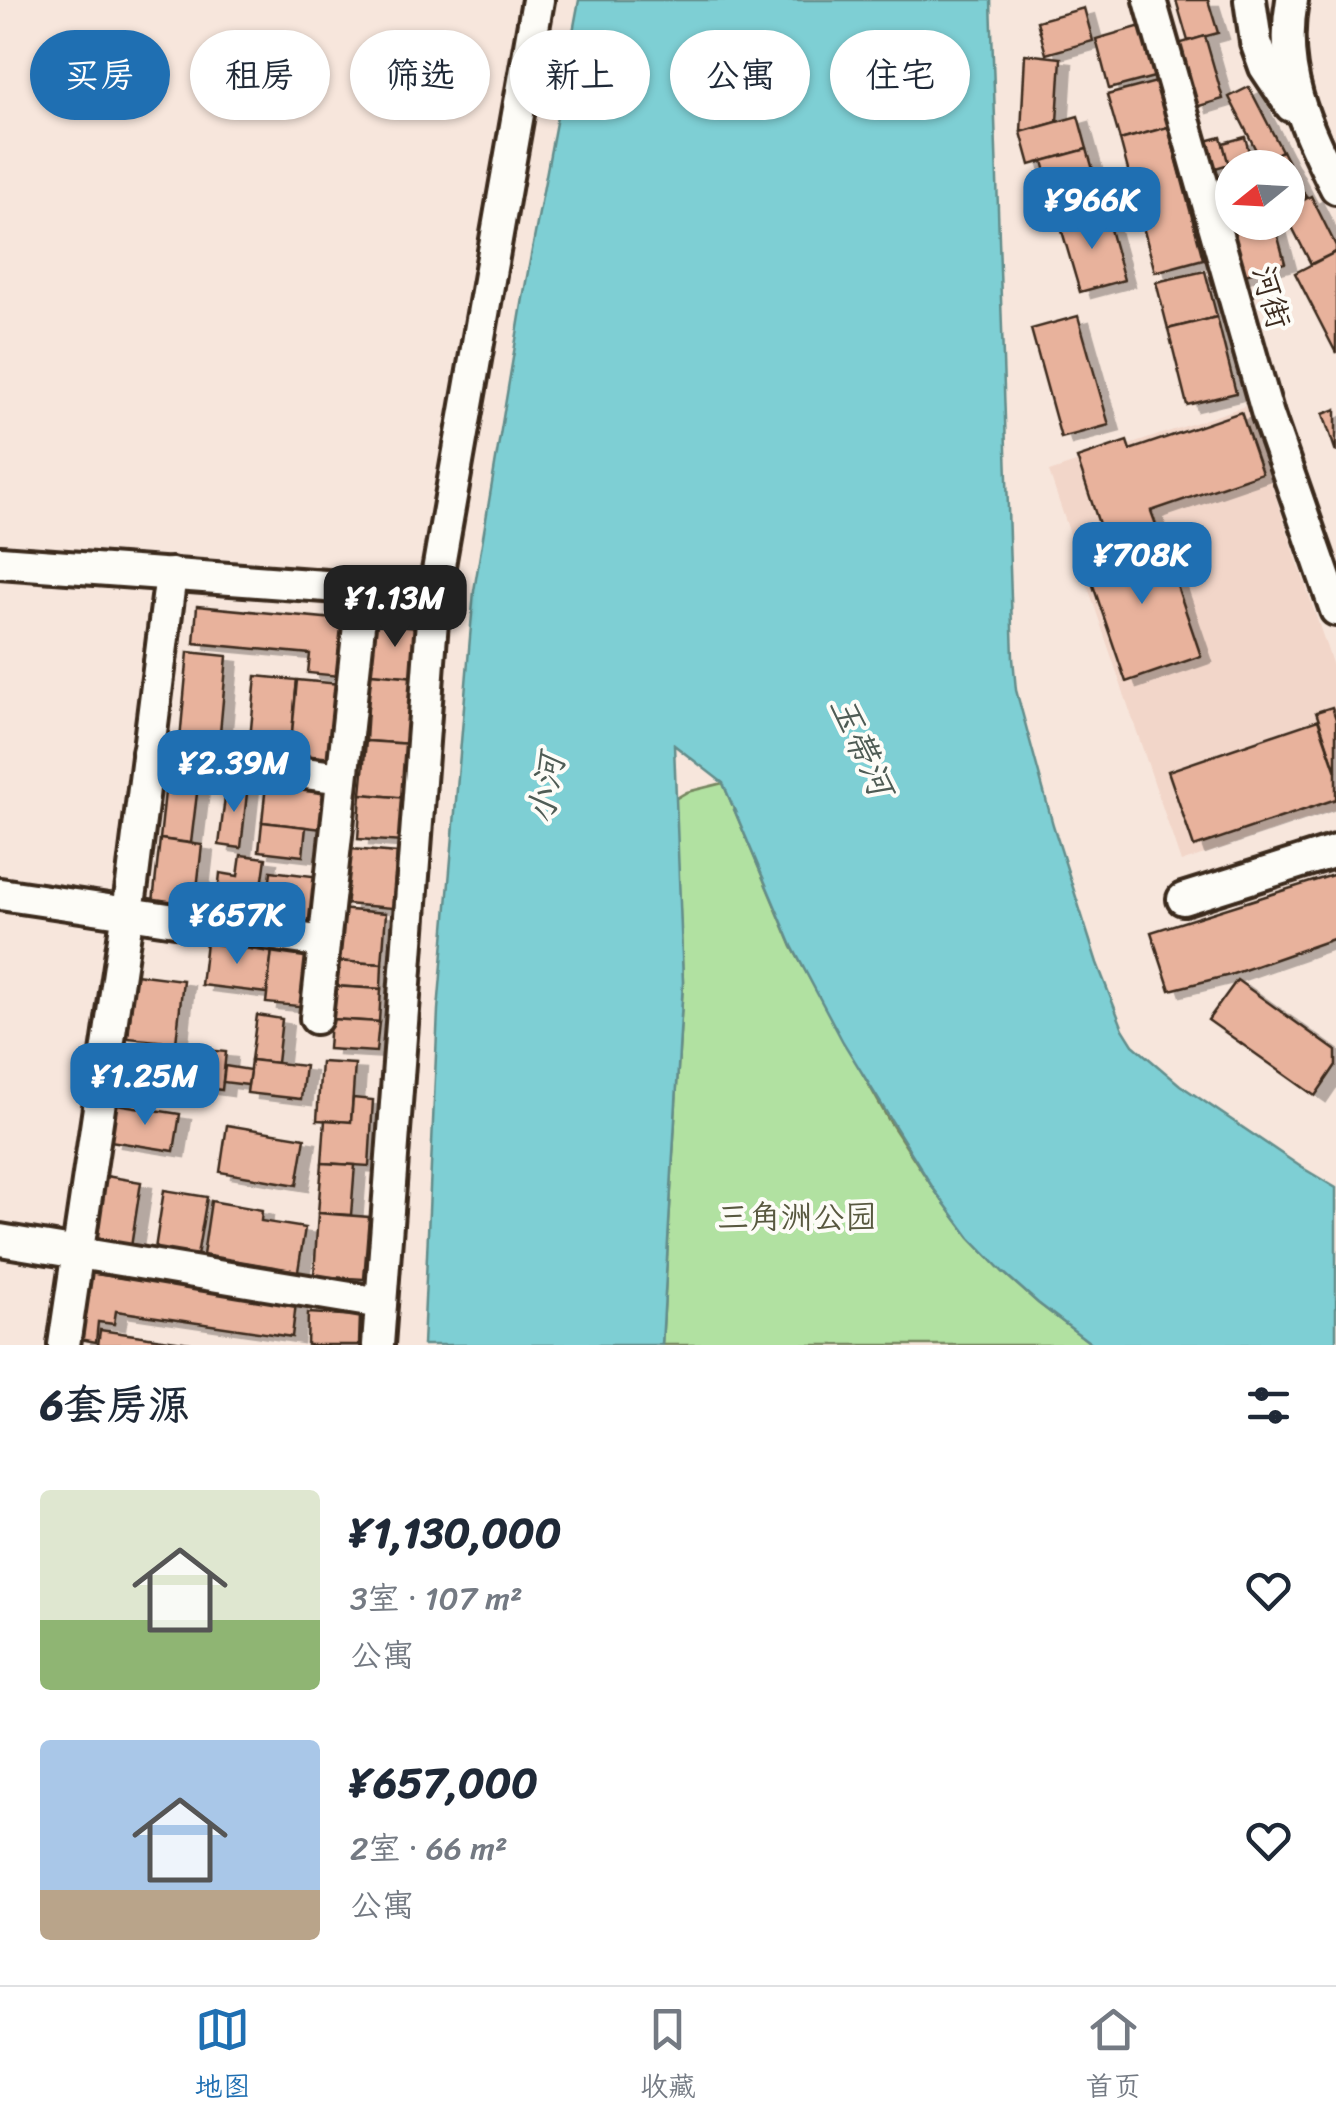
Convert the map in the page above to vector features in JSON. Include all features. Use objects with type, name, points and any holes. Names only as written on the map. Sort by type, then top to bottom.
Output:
[{"type":"street","points":[[378,1345],[434,594],[538,0]]},
{"type":"street","name":"河街","points":[[1150,0],[1268,415],[1336,610]]},
{"type":"street","points":[[1250,0],[1256,42],[1265,66],[1309,134],[1336,188]]},
{"type":"street","points":[[1292,0],[1288,57],[1309,134]]},
{"type":"street","points":[[0,562],[434,594]]},
{"type":"street","points":[[64,1345],[127,913],[171,574]]},
{"type":"street","points":[[316,1018],[363,588]]},
{"type":"street","points":[[148,752],[342,778]]},
{"type":"street","points":[[1183,898],[1336,851]]},
{"type":"street","points":[[0,894],[324,942]]},
{"type":"street","points":[[0,1240],[381,1302]]},
{"type":"shaded area","points":[[1245,406],[1336,675],[1336,809],[1181,862],[1049,472]]},
{"type":"green space","name":"三角洲公园","points":[[723,783],[792,947],[888,1119],[933,1188],[970,1238],[1003,1272],[1093,1345],[662,1345],[683,982],[675,799]]},
{"type":"water","points":[[579,0],[991,0],[1016,690],[1097,963],[1133,1045],[1180,1085],[1336,1188],[1336,1345],[1093,1345],[1003,1272],[970,1238],[933,1188],[843,1042],[792,946],[723,783],[674,745],[683,982],[662,1345],[423,1345],[438,1010],[474,591],[523,298],[556,120],[650,120],[650,30],[573,30]]},
{"type":"building","points":[[1176,0],[1208,0],[1218,33],[1188,41]]},
{"type":"building","points":[[1084,8],[1093,41],[1046,54],[1037,21]]},
{"type":"building","points":[[1141,26],[1154,77],[1109,89],[1096,39]]},
{"type":"building","points":[[1205,36],[1223,99],[1196,107],[1178,44]]},
{"type":"building","points":[[1025,54],[1061,58],[1057,122],[1021,132]]},
{"type":"building","points":[[1160,81],[1172,126],[1120,140],[1107,95]]},
{"type":"building","points":[[1249,87],[1281,150],[1256,150],[1229,97]]},
{"type":"building","points":[[1078,116],[1087,149],[1030,165],[1021,132]]},
{"type":"building","points":[[1168,127],[1203,259],[1155,272],[1120,140]]},
{"type":"building","points":[[1221,137],[1225,150],[1215,150],[1215,168],[1206,171],[1198,143]]},
{"type":"building","points":[[1245,137],[1248,150],[1225,150],[1223,143]]},
{"type":"building","points":[[1087,149],[1105,211],[1060,224],[1043,161]]},
{"type":"building","points":[[1311,196],[1336,246],[1336,252],[1311,264],[1299,240],[1305,240],[1305,199]]},
{"type":"building","points":[[1105,211],[1124,280],[1080,292],[1060,224]]},
{"type":"building","points":[[1227,240],[1279,240],[1285,263],[1238,276]]},
{"type":"building","points":[[1336,252],[1336,353],[1295,273]]},
{"type":"building","points":[[1205,271],[1217,317],[1168,329],[1156,282]]},
{"type":"building","points":[[1078,316],[1109,425],[1061,438],[1031,329]]},
{"type":"building","points":[[1217,317],[1236,393],[1187,405],[1168,329]]},
{"type":"building","points":[[1336,409],[1336,452],[1323,414]]},
{"type":"building","points":[[1241,412],[1262,473],[1151,511],[1159,533],[1108,551],[1077,458],[1127,441],[1130,450]]},
{"type":"building","points":[[1159,533],[1201,656],[1126,682],[1084,559]]},
{"type":"building","points":[[197,606],[345,620],[339,676],[308,673],[310,654],[194,643]]},
{"type":"building","points":[[374,624],[420,628],[416,677],[370,673]]},
{"type":"building","points":[[188,652],[227,656],[219,744],[180,740]]},
{"type":"building","points":[[370,673],[416,677],[411,744],[366,741]]},
{"type":"building","points":[[256,676],[297,680],[290,754],[249,750]]},
{"type":"building","points":[[297,680],[340,684],[333,758],[290,754]]},
{"type":"building","points":[[1332,707],[1336,719],[1336,772],[1316,712]]},
{"type":"building","points":[[1318,720],[1336,772],[1336,799],[1194,847],[1168,771]]},
{"type":"building","points":[[366,741],[411,744],[407,798],[361,794]]},
{"type":"building","points":[[167,773],[199,777],[191,843],[160,839]]},
{"type":"building","points":[[227,781],[248,784],[241,848],[219,845]]},
{"type":"building","points":[[266,784],[328,791],[323,829],[262,822]]},
{"type":"building","points":[[361,794],[407,798],[403,842],[358,839]]},
{"type":"building","points":[[262,822],[306,827],[303,856],[259,851]]},
{"type":"building","points":[[160,839],[202,845],[195,907],[153,902]]},
{"type":"building","points":[[351,849],[397,853],[392,908],[346,904]]},
{"type":"building","points":[[241,855],[266,858],[259,908],[217,903],[220,873],[238,876]]},
{"type":"building","points":[[271,871],[321,877],[316,924],[266,918]]},
{"type":"building","points":[[1336,874],[1336,938],[1230,975],[1170,990],[1151,932]]},
{"type":"building","points":[[337,909],[386,913],[382,964],[334,961]]},
{"type":"building","points":[[206,942],[272,950],[267,993],[201,985]]},
{"type":"building","points":[[272,950],[314,955],[308,1007],[266,1003]]},
{"type":"building","points":[[334,961],[382,964],[381,989],[332,986]]},
{"type":"building","points":[[135,974],[183,980],[176,1043],[128,1038]]},
{"type":"building","points":[[1237,980],[1336,1051],[1336,1065],[1315,1096],[1208,1020]]},
{"type":"building","points":[[332,986],[381,989],[379,1022],[330,1019]]},
{"type":"building","points":[[257,1015],[282,1019],[277,1063],[251,1060]]},
{"type":"building","points":[[330,1019],[379,1022],[376,1052],[328,1049]]},
{"type":"building","points":[[129,1048],[187,1055],[185,1079],[126,1072]]},
{"type":"building","points":[[188,1048],[226,1052],[222,1090],[184,1085]]},
{"type":"building","points":[[251,1060],[305,1066],[301,1099],[247,1093]]},
{"type":"building","points":[[321,1062],[355,1064],[351,1122],[317,1120]]},
{"type":"building","points":[[225,1066],[250,1070],[248,1085],[223,1082]]},
{"type":"building","points":[[353,1098],[373,1100],[369,1166],[322,1163],[325,1120],[351,1122]]},
{"type":"building","points":[[116,1104],[180,1114],[174,1151],[110,1141]]},
{"type":"building","points":[[227,1125],[305,1138],[297,1185],[220,1172]]},
{"type":"building","points":[[322,1163],[355,1165],[351,1215],[318,1213]]},
{"type":"building","points":[[106,1176],[141,1182],[131,1247],[95,1241]]},
{"type":"building","points":[[164,1190],[207,1197],[197,1256],[155,1249]]},
{"type":"building","points":[[211,1201],[262,1210],[261,1221],[305,1228],[298,1271],[203,1255]]},
{"type":"building","points":[[318,1213],[369,1217],[364,1279],[314,1276]]},
{"type":"building","points":[[89,1273],[296,1303],[292,1337],[116,1311],[114,1324],[98,1322],[96,1342],[80,1339]]},
{"type":"building","points":[[308,1313],[360,1316],[359,1345],[307,1345]]},
{"type":"building","points":[[100,1330],[204,1345],[98,1345]]},
{"type":"water label","name":"玉带河","points":[[862,746]]},
{"type":"water label","name":"小河","points":[[546,789]]}]
